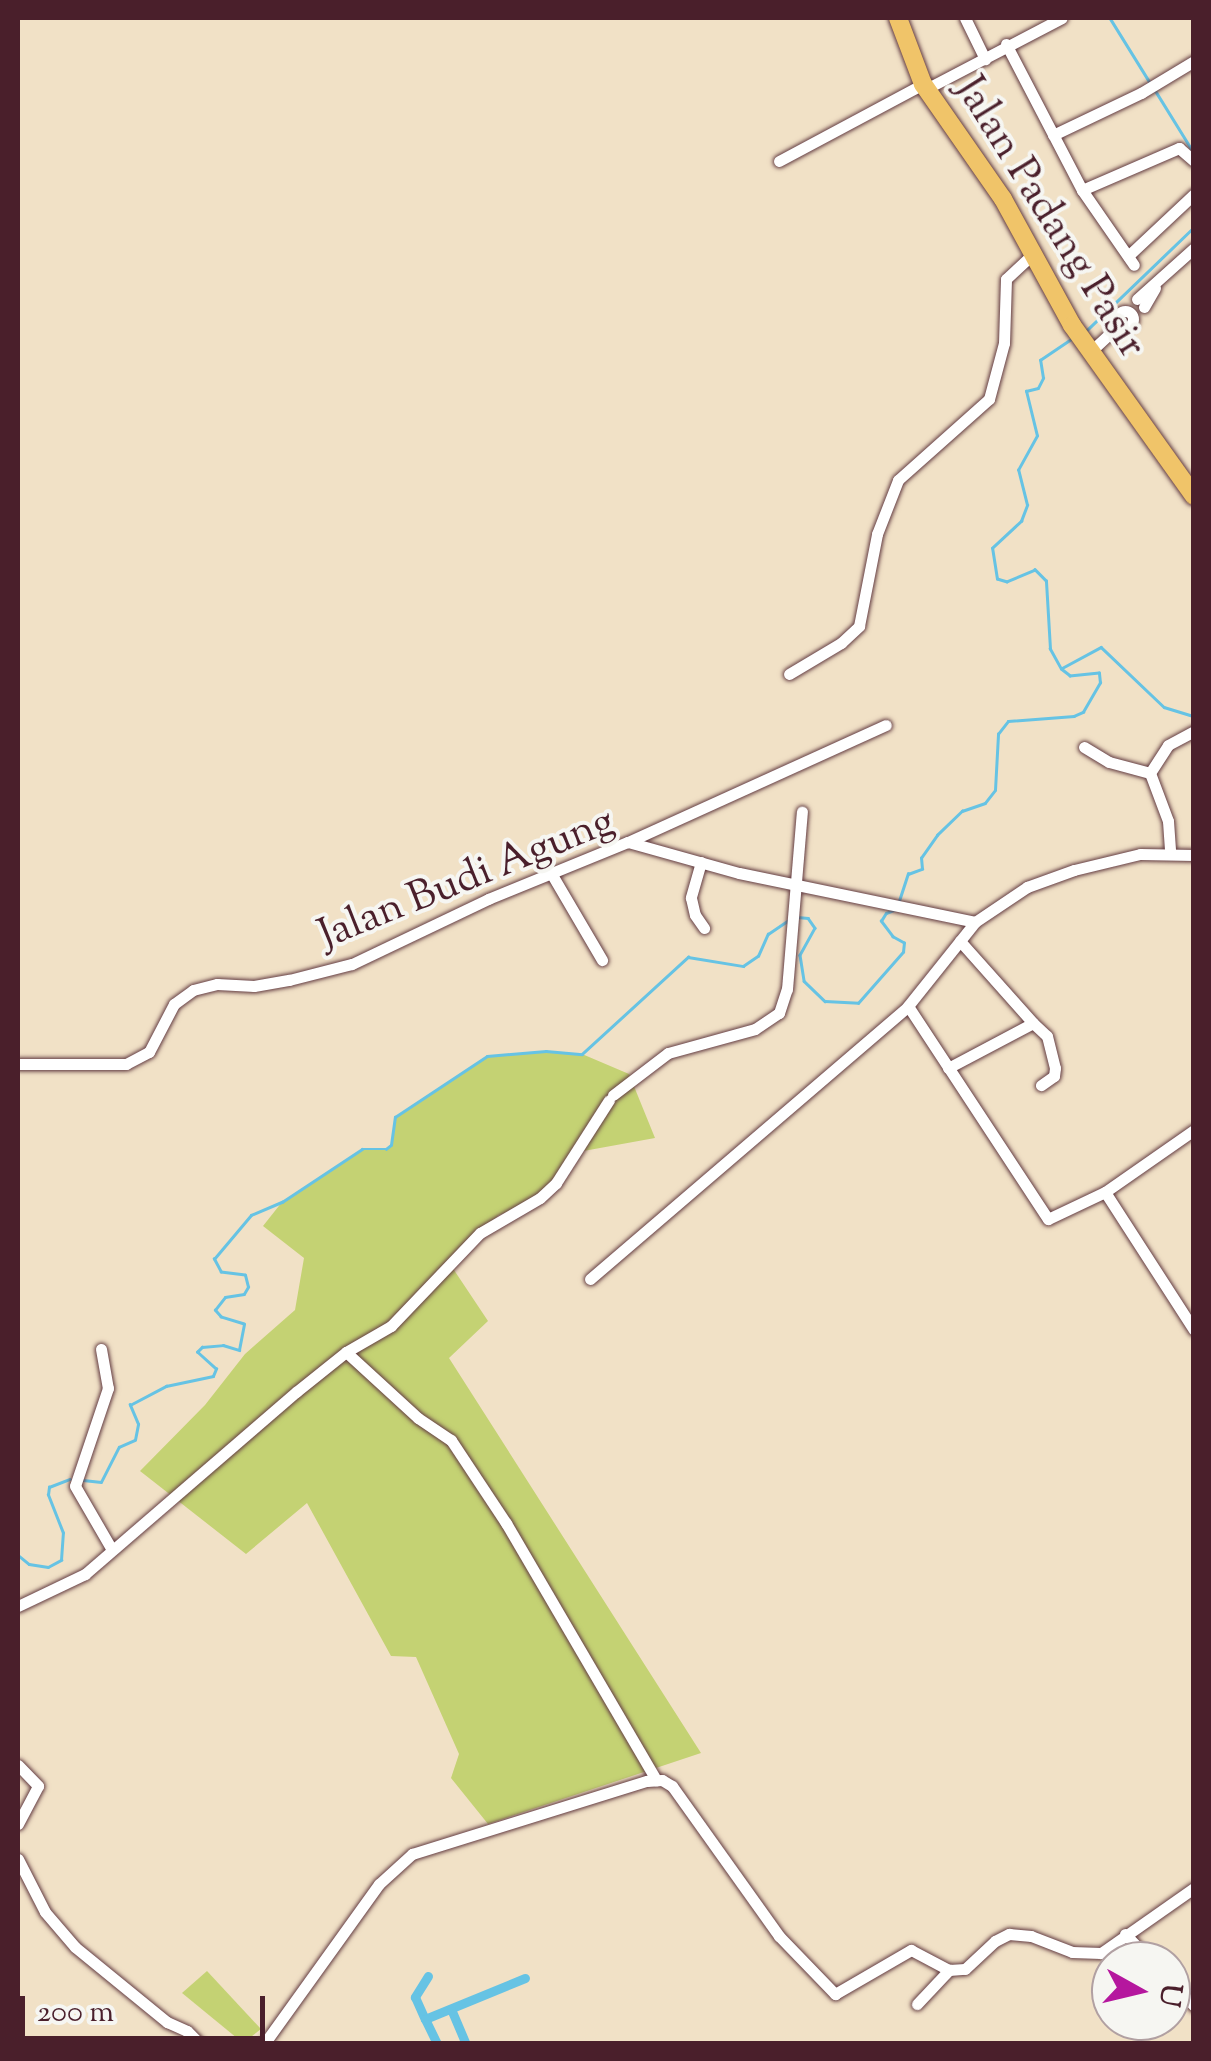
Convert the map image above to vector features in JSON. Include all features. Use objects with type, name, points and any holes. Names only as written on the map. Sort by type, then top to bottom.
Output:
[{"type":"highway","name":"Jalan Padang Pasir","points":[[898,18],[925,86],[998,191],[1072,325],[1194,496]]},
{"type":"street","points":[[965,18],[986,55]]},
{"type":"street","points":[[778,161],[1061,18]]},
{"type":"street","points":[[1006,44],[1082,190],[1131,260],[1194,194]]},
{"type":"street","points":[[1053,135],[1153,86],[1194,61]]},
{"type":"street","points":[[1082,190],[1179,148],[1194,161]]},
{"type":"street","points":[[1087,348],[1119,325],[1117,316],[1135,308],[1162,276],[1194,248]]},
{"type":"street","points":[[790,674],[841,643],[858,626],[878,534],[898,480],[988,399],[1004,343],[1009,274],[1033,254]]},
{"type":"street","points":[[628,842],[886,725]]},
{"type":"street","points":[[1150,773],[1168,745],[1194,731]]},
{"type":"street","points":[[1084,747],[1110,762],[1150,773]]},
{"type":"street","points":[[1150,773],[1168,821],[1170,853]]},
{"type":"street","points":[[18,1606],[74,1581],[346,1352],[390,1326],[480,1232],[540,1198],[556,1184],[611,1098],[668,1053],[742,1033],[776,1016],[786,998],[802,812]]},
{"type":"street","name":"Jalan Budi Agung","points":[[18,1064],[126,1064],[149,1052],[174,1004],[192,990],[217,984],[254,986],[352,964],[628,842],[794,886],[975,922]]},
{"type":"street","points":[[590,1279],[908,1006],[975,922],[1033,884],[1120,857],[1194,855]]},
{"type":"street","points":[[701,862],[691,898],[695,915],[704,928]]},
{"type":"street","points":[[551,873],[602,960]]},
{"type":"street","points":[[960,941],[1046,1036],[1055,1068],[1054,1076],[1041,1084]]},
{"type":"street","points":[[908,1006],[1048,1219],[1105,1192],[1194,1130]]},
{"type":"street","points":[[948,1068],[1033,1024]]},
{"type":"street","points":[[1105,1192],[1194,1330]]},
{"type":"street","points":[[101,1349],[107,1381],[105,1401],[75,1480],[112,1548]]},
{"type":"street","points":[[346,1352],[418,1418],[451,1440],[506,1523],[656,1780]]},
{"type":"street","points":[[18,1765],[38,1786],[18,1824]]},
{"type":"street","points":[[264,2044],[379,1884],[412,1854],[656,1780],[672,1786],[779,1936],[831,1992],[838,1994],[910,1950],[924,1953],[949,1970],[964,1969],[995,1940],[1009,1934],[1028,1935],[1064,1950],[1094,1954],[1194,1888]]},
{"type":"street","points":[[18,1859],[45,1912],[75,1947],[164,2020],[200,2044]]},
{"type":"street","points":[[1125,1934],[1132,1941]]},
{"type":"street","points":[[916,2004],[949,1970]]},
{"type":"green space","points":[[546,1051],[582,1054],[629,1074],[655,1138],[578,1152],[550,1196],[499,1215],[448,1261],[488,1321],[449,1358],[701,1753],[488,1824],[451,1778],[459,1754],[416,1657],[391,1656],[307,1503],[246,1554],[140,1471],[205,1405],[245,1354],[295,1310],[304,1258],[263,1226],[282,1202],[362,1149],[386,1149],[391,1144],[395,1117],[487,1056]]},
{"type":"green space","points":[[207,1971],[261,2029],[243,2043],[182,1993]]},
{"type":"waterway","points":[[1110,18],[1151,84]]},
{"type":"waterway","points":[[1155,90],[1194,153]]},
{"type":"waterway","points":[[1087,330],[1194,227]]},
{"type":"waterway","points":[[898,904],[908,874],[922,869],[921,858],[937,835],[962,811],[985,803],[995,790],[998,734],[1008,721],[1074,716],[1083,712],[1100,683],[1099,673],[1070,676],[1061,669],[1050,649],[1046,581],[1035,570],[1007,582],[997,579],[992,548],[1021,521],[1027,505],[1018,470],[1037,436],[1026,391],[1038,388],[1043,378],[1040,360],[1071,339]]},
{"type":"waterway","points":[[1062,668],[1101,647],[1164,707],[1194,716]]},
{"type":"waterway","points":[[797,917],[808,918],[815,928],[800,955],[804,981],[825,1001],[858,1003],[903,952],[904,943],[893,937],[881,921],[894,910]]},
{"type":"waterway","points":[[83,1480],[101,1482],[119,1447],[135,1440],[138,1424],[130,1405],[166,1386],[213,1376],[216,1369],[197,1352],[202,1347],[223,1345],[239,1350],[244,1324],[221,1317],[215,1310],[225,1297],[244,1294],[248,1287],[245,1275],[221,1272],[214,1259],[251,1215],[282,1202],[362,1149],[386,1149],[391,1145],[395,1117],[487,1056],[546,1051],[582,1054],[688,957],[743,966],[758,956],[768,934],[790,919]]},
{"type":"waterway","points":[[18,1555],[29,1564],[48,1567],[61,1560],[63,1533],[48,1495],[49,1487],[70,1479]]},
{"type":"waterway","points":[[428,1976],[415,1997],[425,2019],[525,1978]]},
{"type":"waterway","points":[[18,2002],[18,2007]]},
{"type":"waterway","points":[[451,2009],[466,2044]]},
{"type":"waterway","points":[[425,2019],[437,2044]]}]
